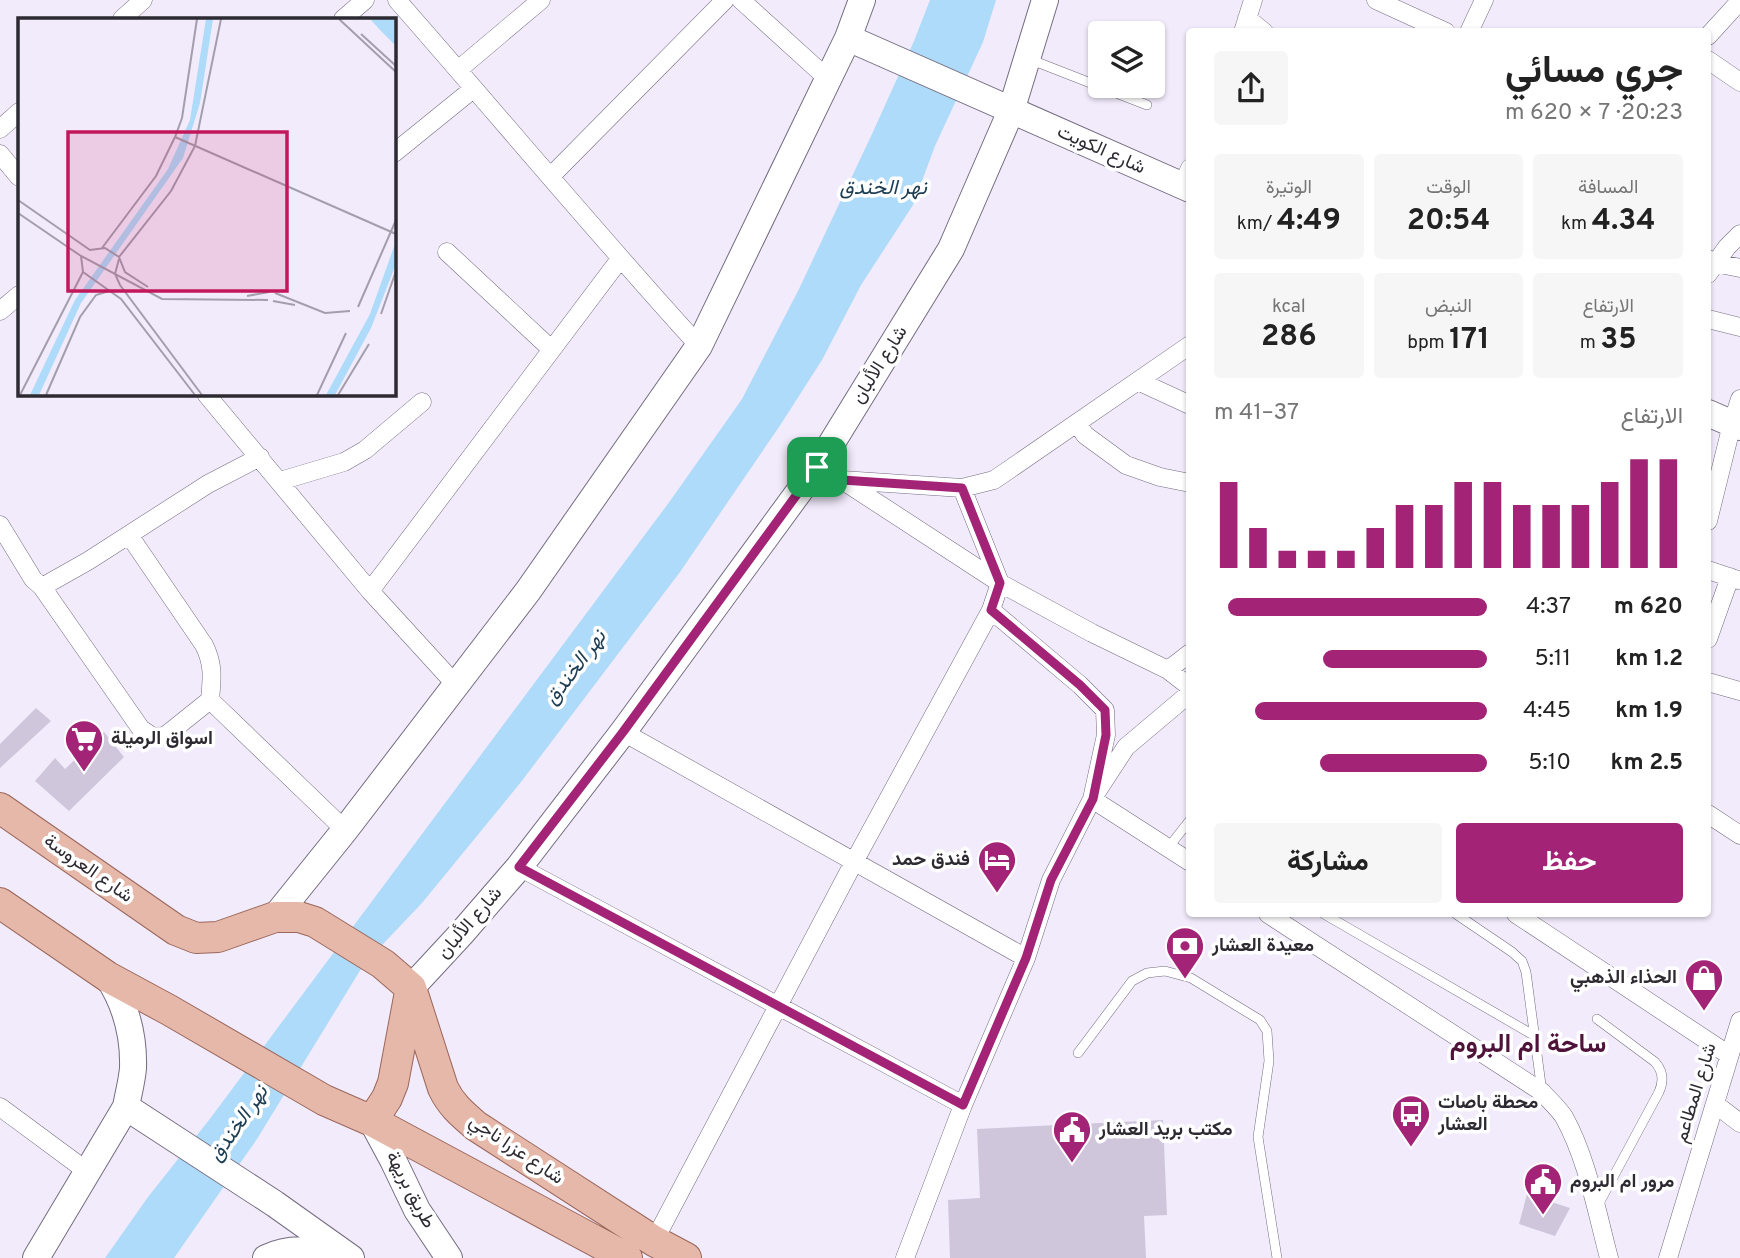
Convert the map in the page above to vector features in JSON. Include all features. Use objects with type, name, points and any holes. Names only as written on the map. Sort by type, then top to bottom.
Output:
[{"type":"main road","points":[[275,917],[528,591],[699,346],[828,79],[858,42],[862,0]]},
{"type":"main road","name":"شارع الألبان","points":[[411,988],[519,867],[623,732],[817,467],[951,249],[1002,107],[1028,58],[1045,0]]},
{"type":"main road","name":"شارع الكويت","points":[[858,42],[1002,107],[1186,181]]},
{"type":"main road","name":"شارع العروسة","points":[[0,808],[176,930],[196,938],[218,937],[275,917]]},
{"type":"main road","points":[[0,903],[108,977],[123,1004],[132,1044],[133,1071],[126,1107],[36,1258]]},
{"type":"main road","points":[[275,917],[299,917],[315,922],[383,964],[411,988],[393,1083],[372,1121]]},
{"type":"main road","name":"شارع عزرا ناجي","points":[[108,977],[324,1100],[372,1121],[627,1258]]},
{"type":"main road","name":"شارع عزرا ناجي","points":[[411,988],[443,1088],[457,1110],[476,1126],[654,1241],[686,1258]]},
{"type":"main road","points":[[126,1107],[275,1204],[351,1258]]},
{"type":"main road","name":"طريق بريهة","points":[[372,1121],[417,1210],[449,1258]]},
{"type":"main road","points":[[266,1258],[297,1249],[322,1253],[333,1258]]},
{"type":"street","points":[[123,18],[143,0]]},
{"type":"street","points":[[344,18],[365,0]]},
{"type":"street","points":[[397,0],[620,259],[699,346]]},
{"type":"street","points":[[458,70],[541,0]]},
{"type":"street","points":[[551,176],[725,0]]},
{"type":"street","points":[[741,0],[828,79]]},
{"type":"street","points":[[1245,25],[1253,0]]},
{"type":"street","points":[[1376,0],[1437,28]]},
{"type":"street","points":[[1471,28],[1484,0]]},
{"type":"street","points":[[1711,33],[1740,1]]},
{"type":"street","points":[[1711,62],[1740,82]]},
{"type":"street","points":[[396,151],[473,89]]},
{"type":"street","points":[[0,129],[18,113]]},
{"type":"street","points":[[0,154],[18,176]]},
{"type":"street","points":[[1711,265],[1740,234]]},
{"type":"street","points":[[447,251],[551,349]]},
{"type":"street","points":[[370,591],[620,259]]},
{"type":"street","points":[[1711,265],[1740,268]]},
{"type":"street","points":[[0,311],[18,296]]},
{"type":"street","points":[[1711,320],[1740,327]]},
{"type":"street","points":[[842,480],[962,488],[994,480],[1186,348]]},
{"type":"street","points":[[1138,381],[1186,403]]},
{"type":"street","points":[[208,396],[370,591],[456,685]]},
{"type":"street","points":[[280,481],[344,462],[365,450],[422,402]]},
{"type":"street","points":[[1711,507],[1730,416]]},
{"type":"street","points":[[1077,423],[1085,435],[1126,465],[1160,477],[1186,482]]},
{"type":"street","points":[[43,587],[208,484],[260,457]]},
{"type":"street","points":[[817,467],[842,480],[1000,583],[1168,670],[1186,684]]},
{"type":"street","points":[[654,1241],[854,862],[991,610],[1000,583],[962,488]]},
{"type":"street","points":[[0,525],[33,579],[43,587],[141,729],[153,737],[165,736],[210,700],[211,658],[129,535]]},
{"type":"street","points":[[1711,571],[1735,579],[1711,632]]},
{"type":"street","points":[[991,610],[1080,685],[1105,710],[1106,735],[1093,799]]},
{"type":"street","points":[[1168,670],[1186,656]]},
{"type":"street","points":[[1711,683],[1740,691]]},
{"type":"street","points":[[905,1258],[963,1105],[1026,958],[1051,880],[1093,799],[1126,747],[1186,696]]},
{"type":"street","points":[[210,700],[345,830]]},
{"type":"street","points":[[623,732],[1026,958]]},
{"type":"street","points":[[1093,799],[1186,859]]},
{"type":"street","points":[[1711,816],[1740,835]]},
{"type":"street","points":[[519,867],[963,1105]]},
{"type":"street","points":[[1273,917],[1542,1092],[1562,1115],[1583,1160],[1609,1258]]},
{"type":"street","points":[[1523,917],[1735,1046]]},
{"type":"street","name":"شارع المطاعم","points":[[1668,1258],[1735,1046],[1740,1021]]},
{"type":"street","points":[[1715,1104],[1740,1123]]},
{"type":"street","points":[[0,1107],[88,1172]]},
{"type":"lane","points":[[1028,58],[1147,106]]},
{"type":"lane","points":[[1168,848],[1186,825]]},
{"type":"lane","points":[[1329,917],[1535,1037]]},
{"type":"lane","points":[[1460,917],[1496,940],[1522,961],[1526,972],[1542,1092]]},
{"type":"lane","points":[[1078,1053],[1132,981],[1147,973],[1165,971],[1191,978],[1260,1020],[1267,1031],[1269,1061],[1258,1137],[1277,1258]]},
{"type":"lane","points":[[1596,1208],[1663,1080],[1655,1062],[1597,1019]]},
{"type":"water","name":"نهر الخندق","points":[[930,0],[996,0],[983,42],[935,146],[913,205],[861,285],[822,360],[781,424],[680,572],[521,782],[422,903],[364,964],[257,1139],[174,1258],[105,1258],[670,501],[742,399],[799,289],[872,134]]},
{"type":"building","points":[[36,708],[51,721],[0,768],[0,744]]},
{"type":"building","name":"اسواق الرميلة","points":[[104,732],[124,757],[69,811],[35,781],[55,758],[65,769]]},
{"type":"building","name":"مكتب بريد العشار","points":[[1163,1120],[1167,1215],[1144,1216],[1146,1258],[950,1258],[948,1200],[980,1198],[977,1129]]},
{"type":"building","name":"مرور ام البروم","points":[[1527,1194],[1570,1208],[1555,1236],[1519,1224]]},
{"type":"place","name":"اسواق الرميلة","points":[[84,773]]},
{"type":"place","name":"فندق حمد","points":[[997,894]]},
{"type":"place","name":"معيدة العشار","points":[[1185,980]]},
{"type":"place","name":"الحذاء الذهبي","points":[[1704,1012]]},
{"type":"place","name":"محطة باصات العشار","points":[[1411,1148]]},
{"type":"place","name":"مكتب بريد العشار","points":[[1072,1164]]},
{"type":"place","name":"مرور ام البروم","points":[[1543,1216]]},
{"type":"district","name":"ساحة ام البروم","points":[[1528,1045]]},
{"type":"route","points":[[817,467],[842,480],[962,488],[1000,583],[991,610],[1080,685],[1105,710],[1106,735],[1093,799],[1051,880],[1026,958],[963,1105],[519,867],[623,732],[817,467]]}]
